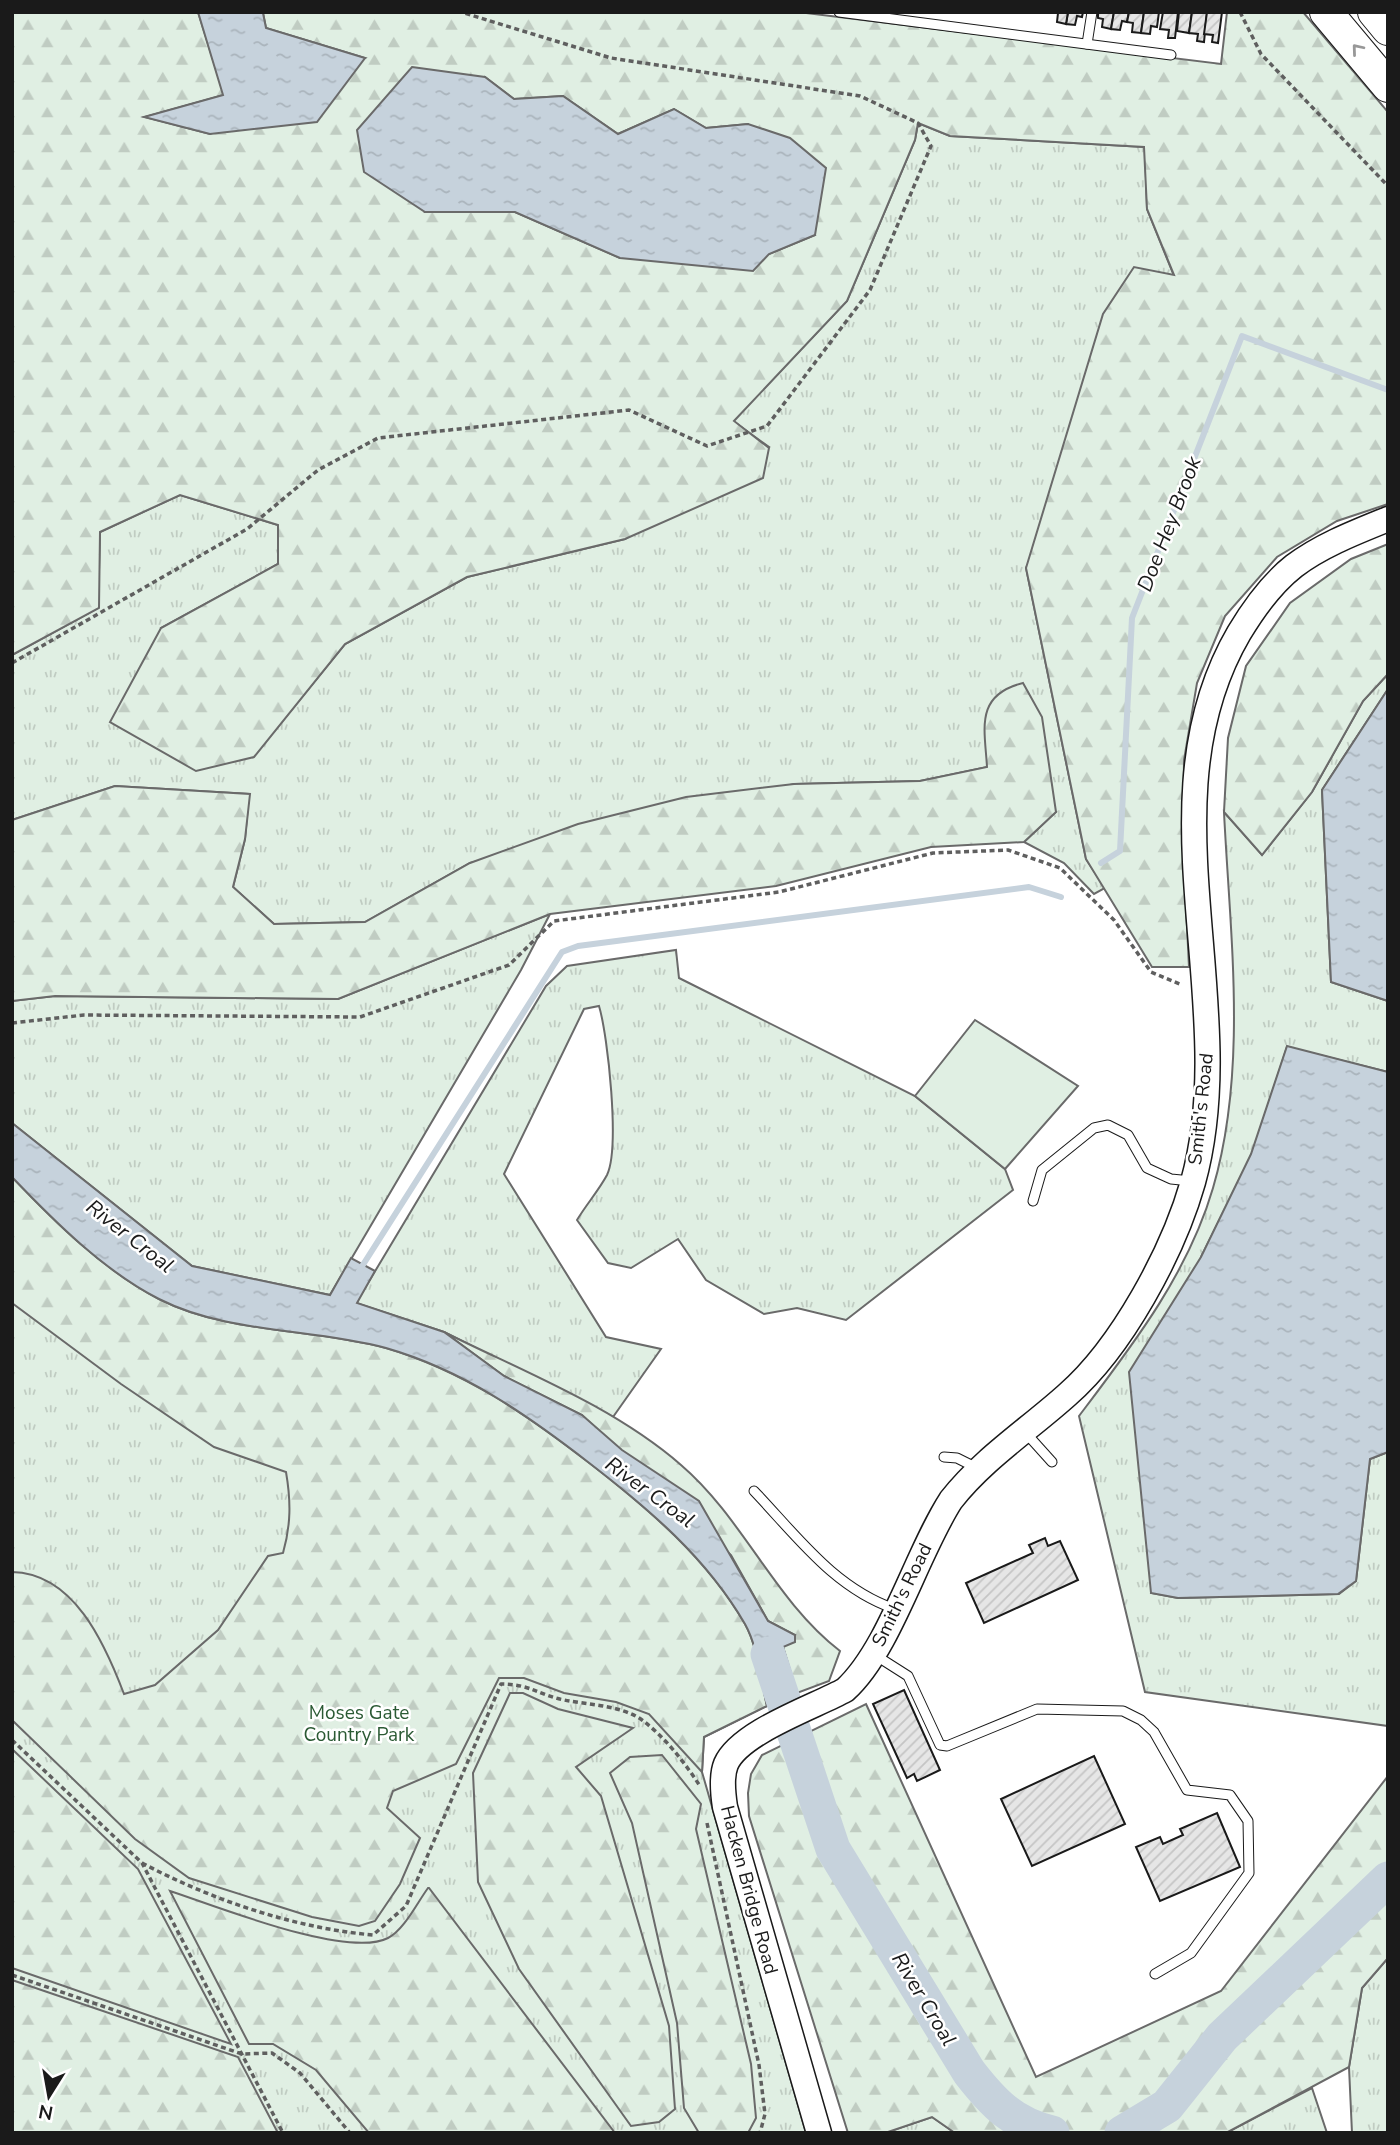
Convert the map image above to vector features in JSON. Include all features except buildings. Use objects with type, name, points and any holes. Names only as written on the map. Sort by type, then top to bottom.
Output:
[{"type":"highway","points":[[1326,12],[1388,86]]},
{"type":"highway","points":[[1374,12],[1388,29]]},
{"type":"street","name":"Smith's Road","points":[[828,1699],[856,1680],[873,1654],[942,1515],[968,1479],[1080,1383],[1144,1296],[1170,1244],[1193,1181],[1203,1121],[1208,1053],[1194,842],[1195,780],[1206,715],[1224,660],[1256,605],[1294,566],[1344,536],[1388,520]]},
{"type":"street","name":"Hacken Bridge Road","points":[[819,2133],[717,1800],[726,1763],[745,1743],[828,1699]]},
{"type":"lane","points":[[839,12],[1171,55]]},
{"type":"lane","points":[[1087,44],[1092,12]]},
{"type":"lane","points":[[1033,1201],[1042,1170],[1094,1128],[1108,1125],[1128,1135],[1147,1168],[1171,1179],[1193,1181]]},
{"type":"lane","points":[[1025,1432],[1052,1462]]},
{"type":"lane","points":[[944,1457],[957,1458],[979,1469]]},
{"type":"lane","points":[[754,1491],[830,1573],[853,1591],[895,1609]]},
{"type":"lane","points":[[873,1654],[908,1676],[940,1745],[947,1746],[1037,1709],[1123,1711],[1141,1720],[1154,1732],[1187,1790],[1230,1795],[1248,1821],[1249,1873],[1191,1953],[1156,1974]]},
{"type":"path","points":[[12,663],[247,529],[318,470],[378,439],[629,410],[707,446],[766,426],[870,290],[932,146],[918,123],[860,96],[611,58],[461,12]]},
{"type":"path","points":[[1240,12],[1261,54],[1388,187]]},
{"type":"path","points":[[12,1023],[84,1015],[360,1017],[509,965],[554,920],[779,892],[933,853],[1008,850],[1060,868],[1114,920],[1151,972],[1206,994]]},
{"type":"path","points":[[12,1740],[142,1863],[191,1889],[332,1931],[373,1935],[406,1906],[501,1684],[522,1684],[561,1700],[598,1705],[641,1719],[684,1761],[717,1800],[706,1829],[759,2065],[765,2115],[760,2133]]},
{"type":"path","points":[[142,1863],[283,2133]]},
{"type":"path","points":[[12,1975],[242,2054],[272,2053],[300,2073],[351,2133]]},
{"type":"green space","points":[[12,12],[198,12],[224,95],[145,117],[210,134],[365,58],[266,28],[263,13],[259,12],[798,12],[1221,64],[1227,12],[1303,12],[1388,112],[1388,504],[1337,521],[1277,557],[1225,616],[1197,683],[1184,760],[1183,845],[1189,967],[1152,967],[1086,859],[1026,568],[1103,314],[1134,267],[1174,275],[1147,209],[1144,147],[950,136],[918,123],[915,140],[847,301],[734,421],[769,448],[763,478],[625,539],[467,577],[345,644],[254,757],[196,771],[110,722],[161,628],[278,564],[278,525],[180,495],[100,532],[99,608],[12,655]],"holes":[[[485,77],[514,99],[563,96],[618,134],[674,109],[706,128],[748,124],[815,235],[769,254],[620,258],[515,212],[425,212]]]},
{"type":"green space","points":[[918,123],[950,136],[1145,147],[1147,209],[1174,276],[1026,568],[1086,859],[1105,888],[1094,894],[1064,863],[1024,842],[1056,812],[987,767],[920,781],[794,784],[470,863],[365,922],[274,924],[233,887],[245,839],[249,794],[115,786],[12,820],[12,655],[98,608],[100,532],[180,495],[278,525],[278,564],[161,628],[253,757],[345,644],[467,577],[625,539],[769,447],[733,421],[847,301],[915,140]]},
{"type":"green space","points":[[1388,544],[1388,674],[1363,701],[1312,792],[1262,855],[1224,812],[1228,738],[1246,666],[1290,603],[1351,559]]},
{"type":"green space","points":[[1388,674],[1388,689],[1322,790],[1331,982],[1388,1001],[1388,1072],[1287,1047],[1252,1154],[1201,1257],[1151,1593],[1178,1598],[1339,1594],[1356,1581],[1370,1459],[1388,1452],[1388,1726],[1145,1692],[1079,1416],[1138,1336],[1174,1279],[1202,1220],[1213,1188],[1224,1142],[1233,1049],[1234,1001],[1224,812],[1262,855],[1312,792],[1363,701]]},
{"type":"green space","points":[[1023,683],[1042,717],[1056,812],[1024,842],[931,847],[776,886],[550,914],[338,999],[55,996],[12,1001],[12,820],[115,786],[250,794],[245,839],[233,887],[274,924],[365,922],[470,863],[578,824],[686,797],[794,784],[920,781],[987,767],[985,727],[990,705],[996,696]]},
{"type":"green space","points":[[550,914],[521,970],[330,1295],[192,1266],[12,1123],[12,1001],[55,996],[338,999]]},
{"type":"green space","points":[[676,950],[679,978],[915,1096],[1005,1169],[1013,1190],[846,1320],[797,1308],[764,1314],[706,1280],[678,1239],[631,1268],[608,1263],[577,1220],[604,1181],[611,1161],[611,1092],[599,1006],[584,1009],[504,1174],[606,1337],[661,1349],[613,1417],[444,1332],[356,1303],[546,986],[567,966]]},
{"type":"green space","points":[[975,1020],[1078,1086],[1005,1169],[915,1096]]},
{"type":"green space","name":"Moses Gate Country Park","points":[[12,1177],[27,1193],[215,1318],[386,1348],[527,1415],[590,1464],[767,1706],[704,1737],[702,1772],[806,2133],[12,2133]]},
{"type":"green space","points":[[12,1177],[62,1228],[99,1260],[159,1299],[213,1319],[386,1348],[469,1382],[544,1429],[656,1518],[713,1578],[730,1600],[749,1633],[767,1706],[704,1737],[702,1772],[649,1714],[616,1702],[564,1693],[524,1678],[499,1678],[456,1764],[393,1791],[387,1808],[420,1838],[400,1884],[375,1921],[359,1926],[312,1917],[189,1878],[135,1839],[12,1720],[12,1572],[34,1575],[53,1584],[70,1598],[97,1634],[124,1694],[155,1685],[218,1630],[268,1556],[283,1553],[289,1513],[286,1472],[214,1447],[121,1384],[12,1303]]},
{"type":"green space","points":[[444,1332],[597,1408],[655,1444],[681,1465],[723,1510],[796,1608],[840,1651],[829,1681],[797,1693],[783,1647],[795,1635],[768,1621],[731,1555],[582,1415],[504,1376]]},
{"type":"green space","points":[[510,1693],[523,1693],[558,1709],[633,1728],[576,1767],[601,1796],[669,2026],[675,2109],[659,2122],[631,2126],[519,1969],[478,1882],[473,1773]]},
{"type":"green space","points":[[866,1704],[1036,2077],[1221,1991],[1388,1776],[1388,1958],[1362,1988],[1349,2067],[1226,2133],[955,2133],[932,2117],[885,2133],[848,2133],[749,1816],[748,1793],[751,1774],[762,1755]]},
{"type":"green space","points":[[12,1749],[138,1869],[231,2044],[12,1968]]},
{"type":"green space","points":[[662,1755],[701,1804],[696,1829],[751,2064],[756,2118],[748,2133],[699,2133],[684,2108],[677,2023],[632,1823],[610,1773],[630,1757]]},
{"type":"green space","points":[[428,1888],[615,2133],[369,2133],[316,2070],[273,2044],[249,2044],[170,1891],[281,1928],[343,1942],[369,1943],[394,1934],[405,1923]]},
{"type":"green space","points":[[1388,1958],[1388,2133],[1352,2133],[1349,2067],[1362,1988]]},
{"type":"green space","points":[[12,1980],[238,2057],[278,2133],[12,2133]]},
{"type":"green space","points":[[1312,2088],[1327,2133],[1226,2133]]},
{"type":"green space","points":[[932,2117],[955,2133],[885,2133]]},
{"type":"water","points":[[198,12],[263,13],[266,28],[365,58],[317,122],[210,134],[144,117],[223,95]]},
{"type":"water","points":[[412,67],[485,77],[514,99],[563,96],[618,134],[674,109],[706,128],[748,124],[790,138],[826,168],[815,235],[769,254],[753,271],[620,258],[515,212],[425,212],[364,172],[357,130]]},
{"type":"water","points":[[1388,689],[1388,1001],[1331,982],[1322,790]]},
{"type":"water","points":[[1287,1046],[1388,1072],[1388,1452],[1370,1459],[1356,1581],[1338,1594],[1178,1598],[1151,1593],[1129,1372],[1201,1257],[1251,1154]]},
{"type":"water","points":[[12,1123],[192,1266],[330,1295],[351,1258],[375,1271],[357,1303],[444,1332],[504,1376],[582,1415],[622,1450],[699,1501],[768,1621],[795,1635],[795,1642],[783,1647],[797,1693],[767,1706],[749,1633],[713,1577],[654,1516],[565,1444],[493,1395],[414,1357],[358,1342],[213,1319],[159,1299],[139,1288],[99,1260],[12,1177]]},
{"type":"waterway","name":"Doe Hey Brook","points":[[1101,863],[1120,851],[1132,618],[1242,336],[1388,390]]},
{"type":"waterway","points":[[359,1271],[562,952],[578,946],[1029,887],[1061,897]]},
{"type":"waterway","name":"River Croal","points":[[768,1654],[833,1849],[969,2072],[1005,2111],[1026,2124],[1052,2133]]},
{"type":"waterway","name":"River Croal","points":[[1122,2133],[1167,2106],[1222,2037],[1388,1879]]}]
